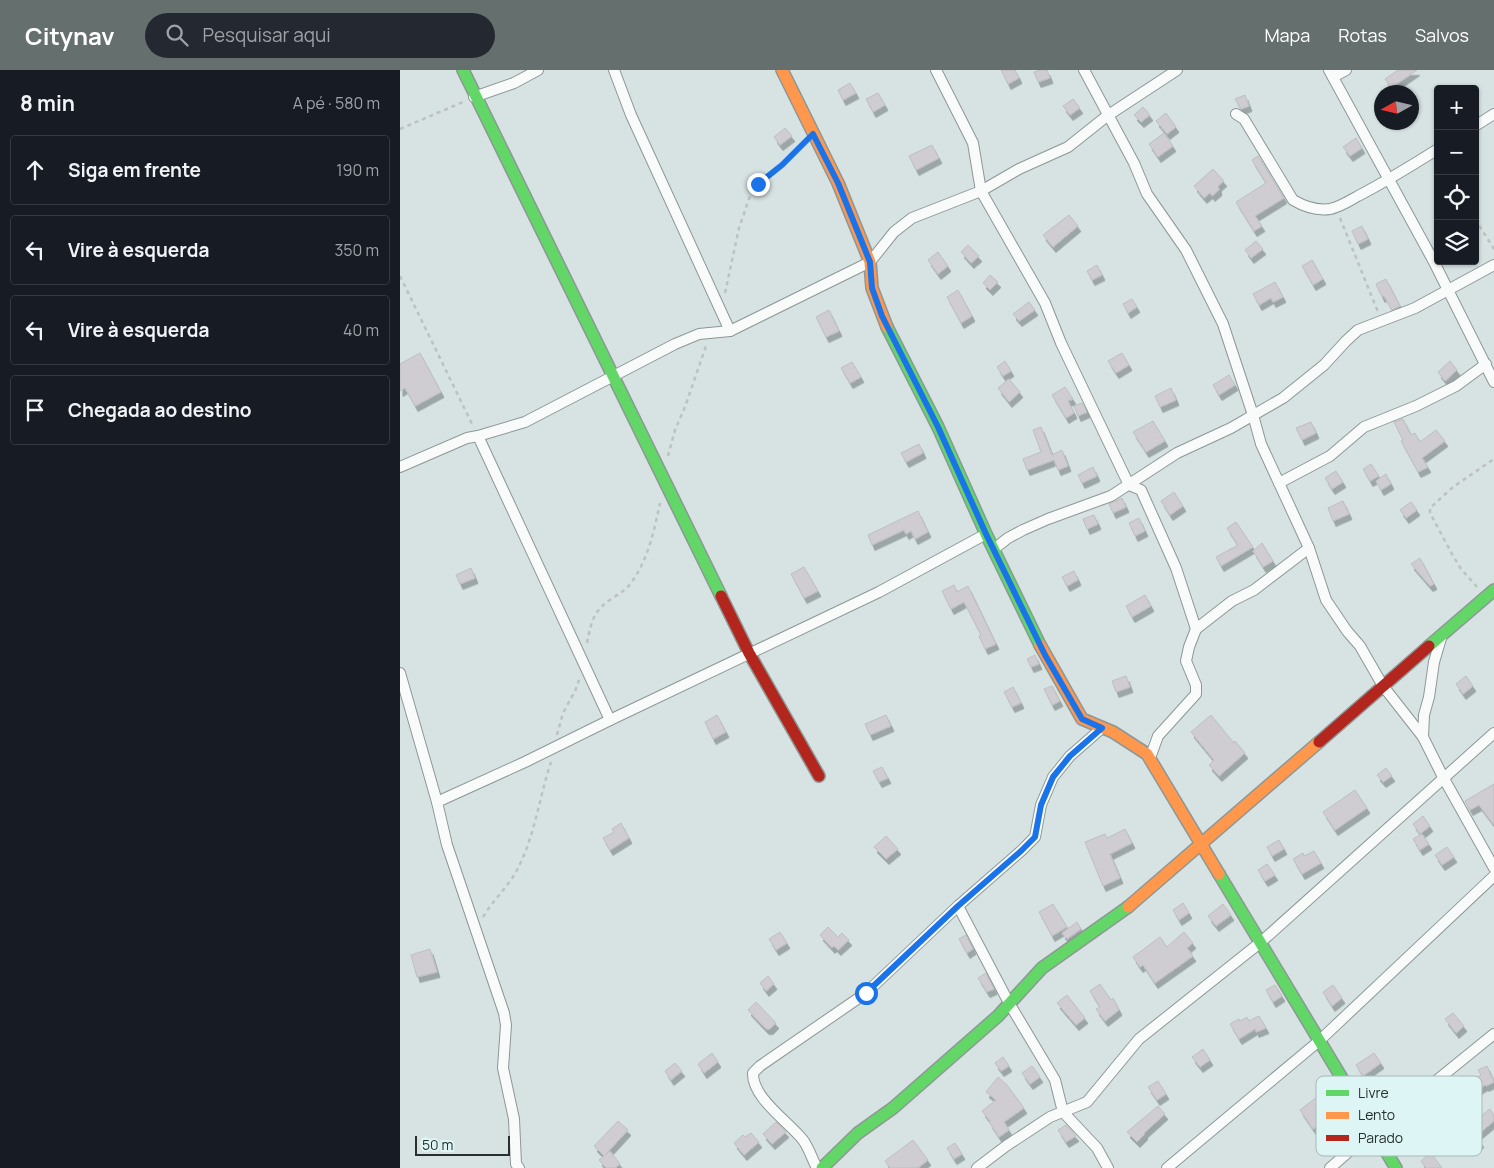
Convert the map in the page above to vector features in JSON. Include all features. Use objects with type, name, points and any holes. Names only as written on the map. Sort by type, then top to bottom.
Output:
[{"type":"street","points":[[463,70],[474,96],[750,653],[820,776]]},
{"type":"street","points":[[474,96],[514,83],[538,70]]},
{"type":"street","points":[[614,70],[632,115],[730,331]]},
{"type":"street","points":[[782,70],[838,183],[870,262],[872,288],[882,316],[938,427],[986,534],[1045,655],[1082,719],[1126,740],[1150,758],[1340,1076]]},
{"type":"street","points":[[936,70],[972,143],[981,191],[1045,303],[1061,343],[1128,485],[1140,490],[1176,568],[1196,630]]},
{"type":"street","points":[[1084,70],[1107,116],[1134,163],[1147,194],[1186,250],[1223,324],[1261,444],[1309,548],[1326,600],[1347,631],[1360,646],[1383,686],[1423,737],[1494,868]]},
{"type":"street","points":[[400,467],[467,438],[525,422],[675,344],[699,334],[730,331],[870,262],[894,232],[912,218],[981,191],[1019,169],[1068,147],[1107,116],[1176,70]]},
{"type":"street","points":[[1346,70],[1331,74],[1434,262],[1494,382]]},
{"type":"street","points":[[1236,114],[1244,119],[1293,200],[1302,205],[1317,209],[1336,207],[1388,180],[1434,151]]},
{"type":"street","points":[[1479,123],[1494,114]]},
{"type":"street","points":[[994,549],[1008,538],[1023,530],[1111,496],[1178,453],[1231,428],[1283,398],[1324,365],[1358,330],[1381,320],[1398,316],[1494,265]]},
{"type":"street","points":[[1279,483],[1330,456],[1364,427],[1416,406],[1448,390],[1486,364]]},
{"type":"street","points":[[478,436],[610,720]]},
{"type":"street","points":[[437,802],[879,592],[986,534]]},
{"type":"street","points":[[1150,758],[1158,736],[1196,694],[1196,685],[1186,661],[1196,630],[1232,601],[1254,590],[1309,548]]},
{"type":"street","points":[[822,1168],[858,1133],[893,1108],[991,1022],[1042,968],[1128,907],[1490,594]]},
{"type":"street","points":[[1423,737],[1424,715],[1429,697],[1434,662],[1442,635]]},
{"type":"street","points":[[400,673],[437,802],[447,845],[476,929],[485,962],[504,1013],[506,1025],[503,1068],[514,1119],[516,1167]]},
{"type":"street","points":[[817,1168],[804,1140],[772,1109],[753,1080],[754,1073],[760,1066],[866,993],[958,906],[1021,851],[1035,837],[1041,805],[1053,777],[1070,756],[1102,728]]},
{"type":"street","points":[[978,1168],[1006,1146],[1050,1117],[1087,1102],[1139,1039],[1261,942],[1494,733]]},
{"type":"street","points":[[1167,1168],[1319,1041],[1494,876]]},
{"type":"street","points":[[958,906],[1009,1004],[1055,1080],[1063,1112],[1097,1148],[1108,1168]]},
{"type":"street","points":[[1442,1076],[1494,1034]]},
{"type":"street","points":[[1330,1168],[1344,1156]]},
{"type":"street","points":[[1389,1156],[1396,1168]]},
{"type":"path","points":[[400,129],[474,96]]},
{"type":"path","points":[[724,294],[739,228],[750,196],[758,184],[782,165],[813,134]]},
{"type":"path","points":[[1336,207],[1381,320]]},
{"type":"path","points":[[1476,220],[1494,249]]},
{"type":"path","points":[[400,276],[478,436]]},
{"type":"path","points":[[476,929],[485,913],[517,870],[527,848],[536,821],[562,713],[575,691],[582,671],[592,619],[612,598],[627,588],[644,560],[653,535],[675,430],[685,407],[710,333]]},
{"type":"path","points":[[1490,594],[1461,569],[1430,513],[1430,508],[1452,487],[1494,459]]},
{"type":"building","points":[[1001,70],[1015,70],[1019,78],[1008,84]]},
{"type":"building","points":[[1047,70],[1050,78],[1038,82],[1034,72]]},
{"type":"building","points":[[1398,70],[1417,70],[1395,85],[1389,85],[1385,79]]},
{"type":"building","points":[[850,83],[856,93],[843,100],[838,90]]},
{"type":"building","points":[[878,93],[885,105],[873,112],[866,99]]},
{"type":"building","points":[[1245,95],[1249,106],[1241,109],[1235,99]]},
{"type":"building","points":[[1073,99],[1080,108],[1070,115],[1063,106]]},
{"type":"building","points":[[1143,107],[1150,115],[1141,122],[1134,115]]},
{"type":"building","points":[[1166,113],[1176,127],[1167,134],[1156,121]]},
{"type":"building","points":[[785,128],[792,136],[780,145],[774,137]]},
{"type":"building","points":[[1164,133],[1173,146],[1158,157],[1149,144]]},
{"type":"building","points":[[1356,138],[1362,148],[1350,156],[1343,147]]},
{"type":"building","points":[[932,145],[939,158],[916,170],[909,156]]},
{"type":"building","points":[[1258,156],[1284,198],[1255,216],[1262,226],[1254,231],[1236,202],[1266,183],[1252,160]]},
{"type":"building","points":[[1213,169],[1224,181],[1218,186],[1219,190],[1212,196],[1210,193],[1204,198],[1194,186]]},
{"type":"building","points":[[1069,215],[1078,226],[1053,247],[1043,235]]},
{"type":"building","points":[[1362,226],[1368,239],[1358,244],[1352,231]]},
{"type":"building","points":[[1256,241],[1263,249],[1251,258],[1245,250]]},
{"type":"building","points":[[968,245],[979,256],[971,263],[961,252]]},
{"type":"building","points":[[938,252],[948,266],[938,274],[928,260]]},
{"type":"building","points":[[1312,260],[1323,279],[1313,285],[1302,266]]},
{"type":"building","points":[[1097,265],[1102,275],[1092,280],[1087,271]]},
{"type":"building","points":[[990,275],[998,282],[990,290],[983,283]]},
{"type":"building","points":[[1386,279],[1400,306],[1392,310],[1384,296],[1382,297],[1376,284]]},
{"type":"building","points":[[1275,282],[1283,297],[1273,302],[1271,298],[1259,305],[1253,294]]},
{"type":"building","points":[[958,290],[972,316],[961,323],[947,297]]},
{"type":"building","points":[[1132,299],[1137,307],[1128,313],[1123,304]]},
{"type":"building","points":[[1029,302],[1035,310],[1019,321],[1013,314]]},
{"type":"building","points":[[829,310],[839,331],[826,337],[816,317]]},
{"type":"building","points":[[420,353],[441,392],[415,406],[405,388],[400,391],[400,364]]},
{"type":"building","points":[[1122,353],[1129,365],[1116,373],[1108,361]]},
{"type":"building","points":[[1005,361],[1011,371],[1003,376],[997,367]]},
{"type":"building","points":[[1450,361],[1457,370],[1445,381],[1438,372]]},
{"type":"building","points":[[852,362],[861,377],[850,383],[841,368]]},
{"type":"building","points":[[1229,375],[1235,385],[1219,395],[1213,385]]},
{"type":"building","points":[[1009,379],[1020,392],[1009,402],[998,388]]},
{"type":"building","points":[[1065,387],[1073,399],[1068,401],[1074,413],[1066,418],[1052,395]]},
{"type":"building","points":[[1171,388],[1176,400],[1160,407],[1155,396]]},
{"type":"building","points":[[1082,403],[1087,412],[1078,416],[1074,406]]},
{"type":"building","points":[[1403,419],[1411,435],[1415,433],[1420,442],[1436,430],[1445,441],[1422,458],[1428,467],[1418,472],[1401,441],[1403,440],[1394,422]]},
{"type":"building","points":[[1153,421],[1165,441],[1146,452],[1133,432]]},
{"type":"building","points":[[1311,422],[1316,433],[1302,440],[1296,428]]},
{"type":"building","points":[[1041,427],[1052,455],[1062,450],[1068,466],[1058,470],[1054,460],[1027,470],[1023,459],[1041,452],[1033,430]]},
{"type":"building","points":[[919,444],[923,453],[906,462],[901,453]]},
{"type":"building","points":[[1371,464],[1379,476],[1370,481],[1363,469]]},
{"type":"building","points":[[1093,467],[1097,476],[1082,483],[1078,475]]},
{"type":"building","points":[[1336,471],[1343,482],[1332,489],[1325,478]]},
{"type":"building","points":[[1386,474],[1391,484],[1381,490],[1376,481]]},
{"type":"building","points":[[1174,492],[1183,506],[1170,515],[1161,501]]},
{"type":"building","points":[[1122,498],[1126,507],[1113,513],[1109,504]]},
{"type":"building","points":[[1343,501],[1349,514],[1333,521],[1328,508]]},
{"type":"building","points":[[1411,502],[1417,510],[1406,518],[1400,510]]},
{"type":"building","points":[[918,511],[928,532],[915,539],[911,531],[906,534],[904,530],[872,545],[868,535]]},
{"type":"building","points":[[1094,515],[1098,524],[1087,529],[1083,519]]},
{"type":"building","points":[[1139,518],[1145,531],[1135,536],[1129,523]]},
{"type":"building","points":[[1236,522],[1253,547],[1221,566],[1216,557],[1238,545],[1227,528]]},
{"type":"building","points":[[1262,543],[1273,561],[1263,567],[1253,551]]},
{"type":"building","points":[[1420,558],[1434,584],[1430,586],[1411,564]]},
{"type":"building","points":[[804,567],[818,591],[804,598],[791,574]]},
{"type":"building","points":[[471,568],[475,578],[460,584],[456,575]]},
{"type":"building","points":[[1074,571],[1078,580],[1067,586],[1062,577]]},
{"type":"building","points":[[954,585],[957,592],[968,586],[996,644],[985,649],[979,636],[981,635],[964,602],[951,609],[942,591]]},
{"type":"building","points":[[1145,595],[1151,606],[1132,617],[1126,606]]},
{"type":"building","points":[[1035,655],[1039,664],[1031,667],[1027,659]]},
{"type":"building","points":[[1126,676],[1130,687],[1116,692],[1112,681]]},
{"type":"building","points":[[1466,676],[1473,686],[1463,694],[1456,684]]},
{"type":"building","points":[[1052,686],[1060,701],[1052,705],[1044,689]]},
{"type":"building","points":[[1013,687],[1021,703],[1012,707],[1004,692]]},
{"type":"building","points":[[717,715],[726,732],[713,739],[705,722]]},
{"type":"building","points":[[886,715],[891,726],[870,735],[865,724]]},
{"type":"building","points":[[1211,715],[1234,743],[1235,741],[1245,753],[1219,776],[1209,765],[1214,760],[1191,732]]},
{"type":"building","points":[[882,767],[888,778],[879,782],[873,771]]},
{"type":"building","points":[[1386,768],[1392,776],[1383,782],[1377,775]]},
{"type":"building","points":[[1494,784],[1494,825],[1479,805],[1470,810],[1465,801]]},
{"type":"building","points":[[1355,790],[1367,808],[1335,830],[1323,812]]},
{"type":"building","points":[[1423,816],[1430,826],[1420,834],[1413,824]]},
{"type":"building","points":[[621,823],[629,838],[610,850],[603,838],[614,832],[612,829]]},
{"type":"building","points":[[1125,829],[1132,843],[1110,854],[1120,878],[1103,886],[1085,842],[1105,834],[1107,838]]},
{"type":"building","points":[[1422,834],[1429,844],[1420,850],[1413,839]]},
{"type":"building","points":[[886,836],[898,849],[886,859],[874,847]]},
{"type":"building","points":[[1279,840],[1284,849],[1272,856],[1267,847]]},
{"type":"building","points":[[1447,847],[1454,857],[1442,865],[1435,855]]},
{"type":"building","points":[[1314,851],[1321,863],[1302,874],[1293,859],[1303,853],[1304,856]]},
{"type":"building","points":[[1267,864],[1275,875],[1265,881],[1258,870]]},
{"type":"building","points":[[1183,903],[1189,913],[1179,920],[1173,910]]},
{"type":"building","points":[[1053,904],[1067,927],[1052,936],[1039,912]]},
{"type":"building","points":[[1223,904],[1231,915],[1216,926],[1208,916]]},
{"type":"building","points":[[1077,922],[1081,929],[1067,939],[1062,933]]},
{"type":"building","points":[[828,927],[838,937],[842,933],[849,940],[838,950],[834,946],[832,948],[820,935]]},
{"type":"building","points":[[780,932],[787,943],[776,950],[769,939]]},
{"type":"building","points":[[1184,932],[1193,943],[1187,948],[1193,956],[1155,983],[1143,965],[1140,967],[1133,957],[1160,937],[1167,947]]},
{"type":"building","points":[[966,935],[973,949],[967,953],[959,939]]},
{"type":"building","points":[[430,949],[437,972],[417,977],[411,955]]},
{"type":"building","points":[[986,973],[994,989],[987,992],[978,978]]},
{"type":"building","points":[[768,976],[774,984],[766,991],[760,983]]},
{"type":"building","points":[[1100,984],[1111,1000],[1113,998],[1119,1010],[1105,1021],[1096,1009],[1100,1007],[1090,991]]},
{"type":"building","points":[[1275,985],[1282,996],[1273,1002],[1266,990]]},
{"type":"building","points":[[1333,985],[1342,998],[1332,1006],[1323,992]]},
{"type":"building","points":[[1067,995],[1085,1018],[1076,1025],[1057,1003]]},
{"type":"building","points":[[756,1002],[776,1023],[770,1029],[766,1029],[748,1010]]},
{"type":"building","points":[[1453,1013],[1464,1026],[1456,1033],[1445,1019]]},
{"type":"building","points":[[1259,1016],[1266,1028],[1256,1032],[1255,1029],[1239,1039],[1230,1024],[1239,1019],[1240,1021],[1247,1017],[1249,1021]]},
{"type":"building","points":[[1203,1049],[1210,1060],[1200,1067],[1192,1057]]},
{"type":"building","points":[[712,1053],[718,1062],[704,1073],[698,1064]]},
{"type":"building","points":[[1374,1053],[1381,1063],[1363,1076],[1356,1065]]},
{"type":"building","points":[[1003,1057],[1009,1066],[1001,1071],[995,1063]]},
{"type":"building","points":[[675,1063],[682,1071],[671,1080],[665,1071]]},
{"type":"building","points":[[1032,1066],[1040,1077],[1030,1084],[1022,1073]]},
{"type":"building","points":[[1487,1066],[1494,1082],[1482,1087],[1482,1076],[1479,1076],[1481,1075],[1478,1070]]},
{"type":"building","points":[[998,1077],[1007,1085],[1024,1108],[1004,1122],[1009,1130],[999,1137],[982,1111],[996,1100],[986,1092]]},
{"type":"building","points":[[1158,1081],[1166,1094],[1157,1100],[1148,1087]]},
{"type":"building","points":[[1316,1098],[1316,1127],[1313,1129],[1300,1110]]},
{"type":"building","points":[[1158,1106],[1165,1114],[1137,1142],[1127,1132]]},
{"type":"building","points":[[1490,1109],[1494,1115],[1494,1121],[1482,1131],[1482,1115]]},
{"type":"building","points":[[618,1121],[628,1130],[605,1155],[610,1151],[620,1164],[615,1168],[606,1168],[599,1160],[604,1156],[594,1146]]},
{"type":"building","points":[[776,1122],[786,1132],[772,1144],[763,1134]]},
{"type":"building","points":[[1066,1125],[1076,1136],[1066,1142],[1058,1130]]},
{"type":"building","points":[[751,1133],[759,1142],[744,1155],[734,1143],[743,1135],[745,1137]]},
{"type":"building","points":[[913,1140],[928,1160],[918,1168],[890,1168],[885,1161]]},
{"type":"building","points":[[955,1143],[962,1154],[954,1159],[947,1148]]},
{"type":"building","points":[[1427,1156],[1433,1156],[1442,1168],[1426,1168],[1421,1161]]},
{"type":"traffic: fast","points":[[463,70],[721,596]]},
{"type":"traffic: fast","points":[[887,327],[938,427],[986,534],[1040,645]]},
{"type":"traffic: fast","points":[[1429,646],[1494,590]]},
{"type":"traffic: fast","points":[[1219,874],[1341,1076]]},
{"type":"traffic: fast","points":[[822,1168],[858,1133],[893,1108],[998,1016],[1042,968],[1128,907]]},
{"type":"traffic: fast","points":[[1389,1156],[1396,1168]]},
{"type":"traffic: slow","points":[[782,70],[838,183],[870,262],[872,288],[887,327]]},
{"type":"traffic: slow","points":[[1040,645],[1082,719],[1113,732],[1147,754],[1219,874]]},
{"type":"traffic: slow","points":[[1128,907],[1319,742]]},
{"type":"traffic: jam","points":[[721,596],[749,653],[819,776]]},
{"type":"traffic: jam","points":[[1319,742],[1429,646]]},
{"type":"route","points":[[758,184],[782,165],[813,134],[838,183],[870,262],[872,288],[882,316],[938,427],[986,534],[1045,655],[1082,719],[1102,728],[1070,756],[1053,777],[1041,805],[1035,837],[958,906],[866,993]]}]
